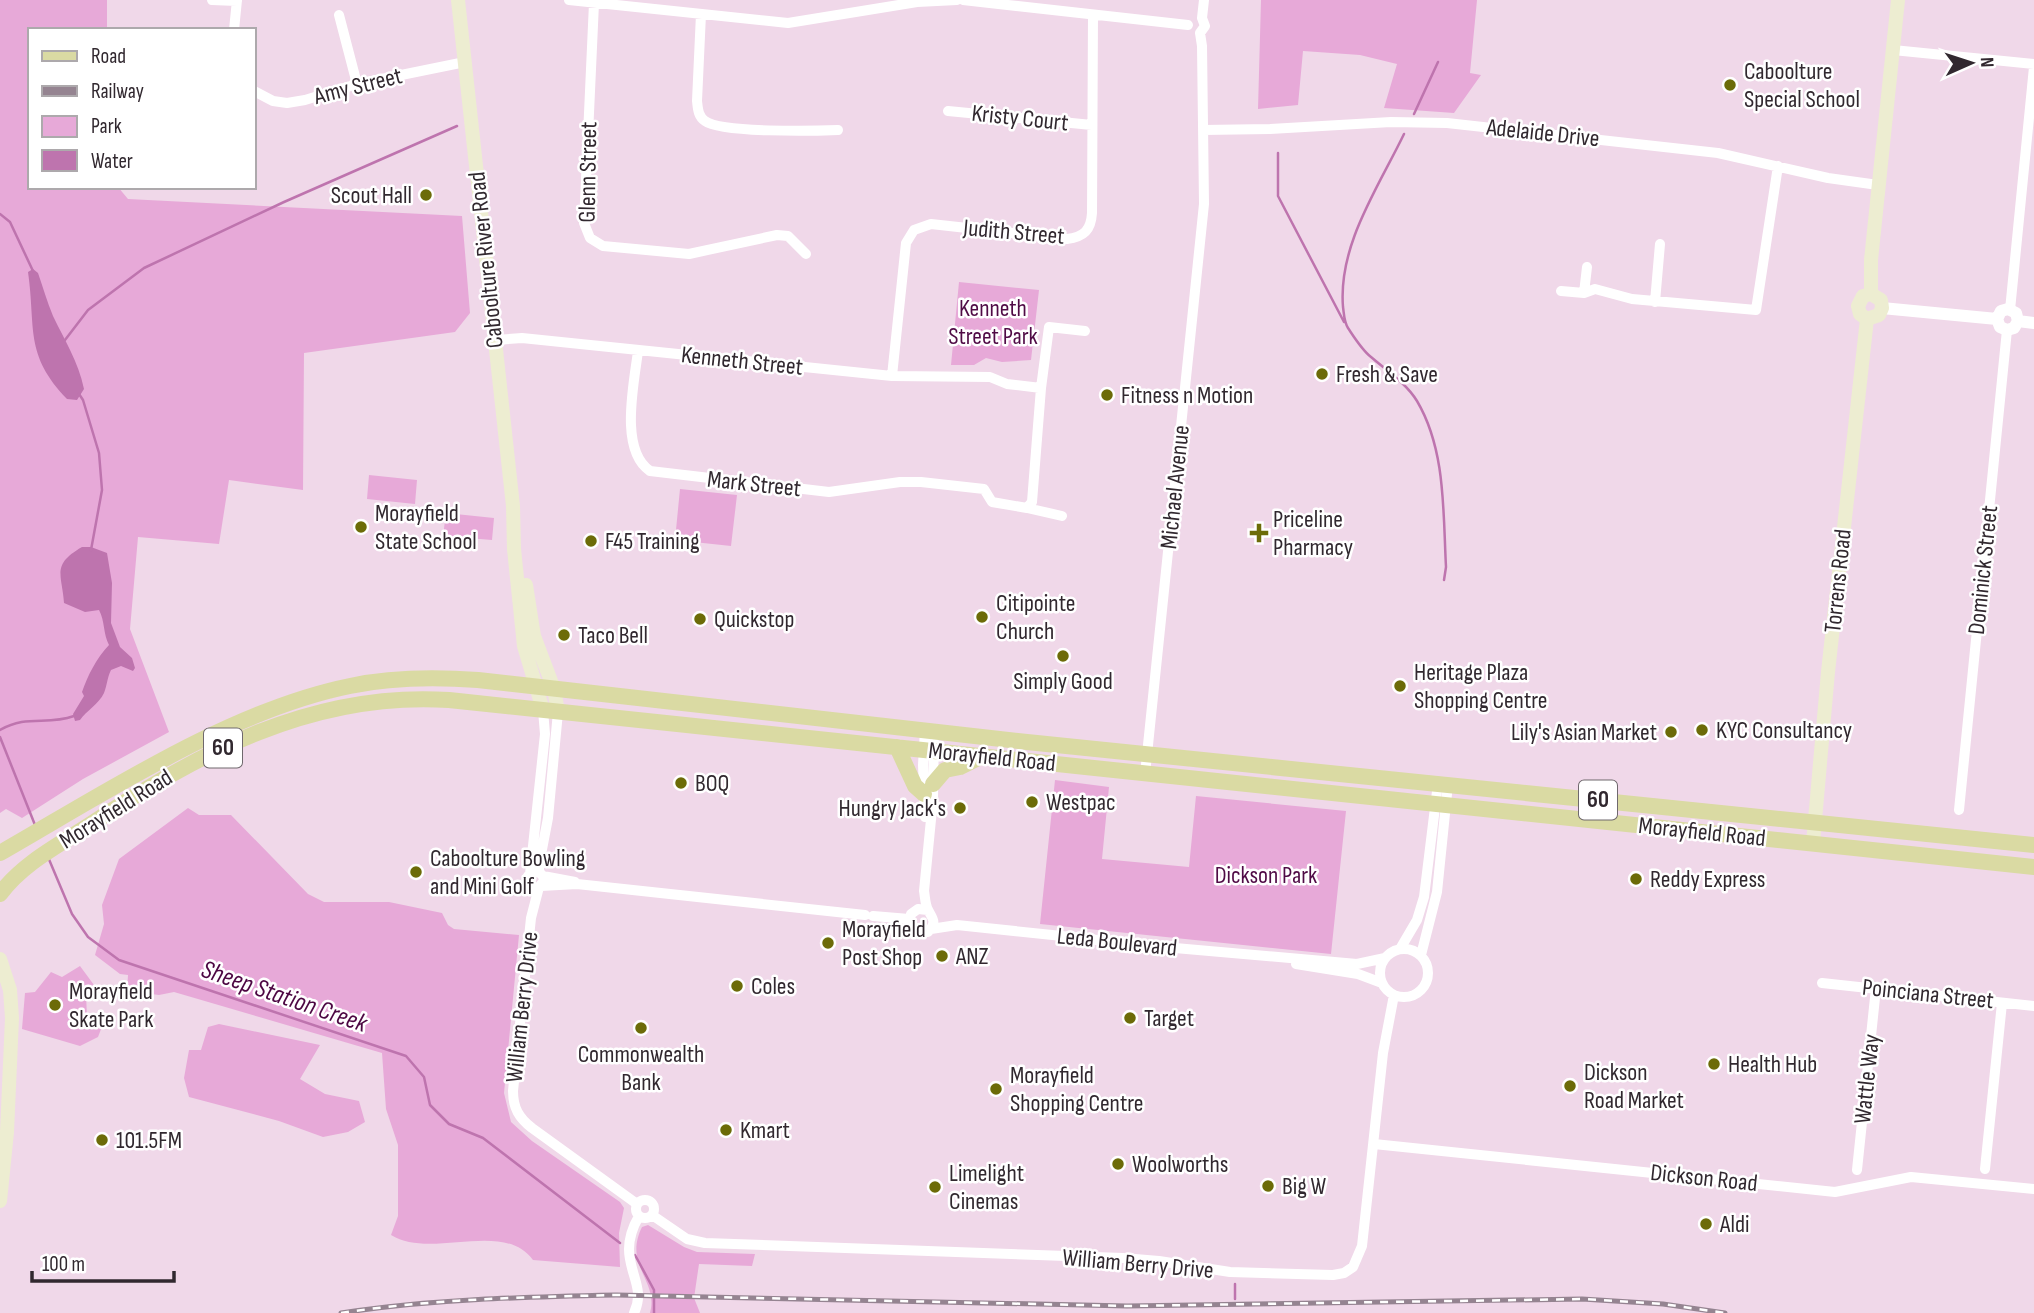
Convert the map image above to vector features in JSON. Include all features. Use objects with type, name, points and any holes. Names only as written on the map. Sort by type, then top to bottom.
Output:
[{"type":"main road","name":"Caboolture River Road","points":[[458,0],[515,520],[522,548],[534,636],[554,689],[551,711]]},
{"type":"main road","points":[[1871,294],[1871,260],[1898,0]]},
{"type":"main road","points":[[1871,294],[1881,300],[1882,308],[1879,316],[1867,319],[1860,314],[1858,306],[1863,296],[1871,294]]},
{"type":"main road","name":"Torrens Road","points":[[1813,844],[1828,672],[1867,319]]},
{"type":"main road","name":"Caboolture River Road","points":[[515,520],[514,549],[522,634],[536,687],[551,711]]},
{"type":"main road","name":"Morayfield Road","points":[[0,853],[205,740],[273,709],[319,693],[369,682],[425,678],[457,678],[1147,754],[2034,845]]},
{"type":"main road","name":"Morayfield Road","points":[[0,894],[27,866],[131,798],[192,763],[251,735],[323,710],[366,701],[416,699],[928,750],[2034,867]]},
{"type":"main road","points":[[897,747],[915,786],[929,789],[945,770],[960,767],[982,756]]},
{"type":"main road","points":[[0,959],[10,990],[12,1018],[7,1132],[0,1201]]},
{"type":"main road","points":[[0,996],[5,1017],[6,1048],[0,1112]]},
{"type":"street","points":[[212,0],[237,1],[234,28]]},
{"type":"street","points":[[569,0],[788,23],[892,4],[957,0]]},
{"type":"street","points":[[963,0],[1188,25]]},
{"type":"street","points":[[1188,25],[1191,31],[1200,33],[1205,26],[1202,18],[1205,0]]},
{"type":"street","name":"Glenn Street","points":[[594,3],[584,223],[590,238],[603,246],[689,254],[777,235],[788,236],[806,254]]},
{"type":"street","points":[[701,14],[697,101],[702,119],[709,124],[791,132],[838,130]]},
{"type":"street","points":[[339,15],[358,84]]},
{"type":"street","name":"Judith Street","points":[[892,376],[906,243],[914,230],[931,224],[1067,239],[1082,235],[1088,230],[1091,221],[1093,15]]},
{"type":"street","points":[[1188,25],[1194,16],[1202,18]]},
{"type":"street","name":"Michael Avenue","points":[[1145,774],[1204,204],[1200,33]]},
{"type":"street","points":[[1893,50],[2034,65],[2010,310]]},
{"type":"street","name":"Amy Street","points":[[256,91],[273,101],[287,103],[358,84],[465,62]]},
{"type":"street","name":"Kristy Court","points":[[948,111],[1092,125]]},
{"type":"street","name":"Adelaide Drive","points":[[1203,130],[1440,122],[1717,153],[1828,178],[1878,185]]},
{"type":"street","points":[[1561,291],[1584,293],[1602,289],[1632,299],[1756,310],[1779,166]]},
{"type":"street","points":[[1655,302],[1660,244]]},
{"type":"street","points":[[1584,293],[1587,267]]},
{"type":"street","points":[[1882,308],[1997,319]]},
{"type":"street","points":[[2010,310],[2016,313],[2018,321],[2015,327],[2007,330],[2000,327],[1997,319],[2001,311],[2010,310]]},
{"type":"street","points":[[2018,321],[2034,323]]},
{"type":"street","points":[[1062,516],[1027,508],[1032,502],[1041,388],[1049,327],[1085,331]]},
{"type":"street","name":"Dominick Street","points":[[1959,810],[2007,330]]},
{"type":"street","name":"Kenneth Street","points":[[495,340],[522,338],[892,376],[990,377],[1007,384],[1041,388]]},
{"type":"street","name":"Mark Street","points":[[638,351],[631,429],[636,455],[642,466],[650,471],[829,492],[900,482],[921,482],[984,489],[992,502],[1027,508]]},
{"type":"street","name":"William Berry Drive","points":[[551,711],[548,818],[531,918],[513,1091],[515,1109],[520,1118],[532,1128],[637,1204]]},
{"type":"street","points":[[929,729],[929,789],[924,891],[931,913],[931,929],[925,933],[917,932],[911,927],[929,789]]},
{"type":"street","points":[[1441,805],[1424,897],[1417,920],[1400,949],[1385,958],[1380,970],[1382,983],[1394,995],[1401,997],[1415,994],[1425,984],[1428,969],[1421,955],[1424,934],[1435,902],[1443,783]]},
{"type":"street","points":[[537,880],[572,880],[578,884],[869,916],[912,915],[921,908],[931,913]]},
{"type":"street","name":"Leda Boulevard","points":[[931,913],[957,925]]},
{"type":"street","name":"Leda Boulevard","points":[[931,929],[957,925],[1091,939],[1138,948],[1175,948],[1357,964],[1385,958]]},
{"type":"street","points":[[1400,949],[1408,949],[1421,955]]},
{"type":"street","name":"Leda Boulevard","points":[[1277,958],[1313,968],[1358,974],[1382,983]]},
{"type":"street","name":"Poinciana Street","points":[[1822,983],[2034,1006]]},
{"type":"street","name":"Wattle Way","points":[[1857,1170],[1876,988]]},
{"type":"street","name":"William Berry Drive","points":[[652,1215],[687,1239],[705,1243],[1133,1259],[1230,1272],[1344,1273],[1353,1267],[1361,1253],[1383,1053],[1394,995]]},
{"type":"street","points":[[1985,1169],[2002,1003]]},
{"type":"street","name":"Dickson Road","points":[[1374,1144],[1835,1192],[1911,1177],[2034,1189]]},
{"type":"street","points":[[650,1201],[654,1209],[652,1215],[648,1218],[639,1216],[636,1212],[637,1204],[650,1201]]},
{"type":"street","points":[[634,1313],[638,1295],[628,1250],[631,1231],[639,1216]]},
{"type":"green space","points":[[0,0],[107,0],[107,28],[28,28],[28,189],[120,189],[128,199],[462,216],[470,313],[455,332],[304,353],[303,490],[229,480],[219,544],[138,537],[130,629],[169,732],[83,779],[22,818],[6,809],[0,813]]},
{"type":"green space","points":[[1261,0],[1477,0],[1470,73],[1481,75],[1454,113],[1384,108],[1397,64],[1360,55],[1303,51],[1298,105],[1258,109]]},
{"type":"green space","name":"Kenneth Street Park","points":[[959,282],[1039,290],[1031,360],[1002,362],[986,358],[974,365],[951,365]]},
{"type":"green space","points":[[369,475],[417,480],[415,504],[367,499]]},
{"type":"green space","points":[[680,489],[737,495],[731,546],[675,540]]},
{"type":"green space","points":[[446,513],[494,518],[492,540],[443,536]]},
{"type":"green space","name":"Dickson Park","points":[[1055,780],[1109,787],[1102,859],[1189,867],[1196,796],[1346,811],[1331,954],[1040,924]]},
{"type":"green space","points":[[188,808],[199,815],[231,815],[308,894],[324,902],[389,902],[442,913],[448,925],[454,929],[519,935],[504,1093],[511,1122],[532,1141],[620,1202],[624,1208],[619,1233],[620,1267],[533,1260],[520,1248],[504,1242],[426,1244],[407,1242],[391,1235],[398,1216],[398,1145],[386,1109],[382,1053],[174,992],[159,995],[127,991],[128,975],[120,974],[95,955],[104,924],[102,905],[119,859]]},
{"type":"green space","name":"Morayfield Skate Park","points":[[80,966],[94,985],[86,993],[87,1018],[103,1024],[98,1037],[80,1046],[22,1029],[25,993],[35,992],[51,972],[62,977]]},
{"type":"green space","points":[[219,1024],[320,1045],[300,1079],[325,1094],[359,1101],[365,1122],[348,1132],[323,1137],[279,1121],[189,1097],[184,1078],[189,1050],[201,1050],[208,1027]]},
{"type":"green space","points":[[648,1225],[697,1252],[755,1254],[752,1266],[699,1264],[694,1298],[700,1313],[650,1313],[650,1291],[636,1252],[642,1227]]},
{"type":"water","points":[[33,269],[38,273],[53,316],[78,369],[84,389],[77,400],[67,399],[53,383],[38,354],[34,340],[28,272]]},
{"type":"water","points":[[82,547],[91,547],[107,553],[112,583],[111,623],[120,647],[132,658],[135,668],[133,671],[121,666],[111,670],[102,697],[80,720],[75,721],[73,714],[84,696],[82,692],[87,679],[109,645],[99,610],[85,612],[64,603],[62,565],[72,553]]},
{"type":"waterway","points":[[1414,114],[1438,62]]},
{"type":"waterway","points":[[65,340],[88,310],[144,268],[284,202],[457,126]]},
{"type":"waterway","points":[[1404,134],[1353,239],[1343,284],[1343,307],[1347,326],[1358,343],[1407,388],[1426,420],[1433,440],[1441,482],[1446,567],[1444,580]]},
{"type":"waterway","points":[[1278,153],[1278,196],[1344,322]]},
{"type":"waterway","name":"Sheep Station Creek","points":[[0,214],[10,222],[33,271]]},
{"type":"waterway","name":"Sheep Station Creek","points":[[79,394],[99,453],[102,490],[91,550]]},
{"type":"waterway","name":"Sheep Station Creek","points":[[0,730],[19,722],[74,716]]},
{"type":"waterway","name":"Sheep Station Creek","points":[[0,737],[35,825]]},
{"type":"waterway","name":"Sheep Station Creek","points":[[48,857],[72,914],[88,937],[119,960],[406,1056],[424,1077],[430,1105],[449,1124],[483,1138],[620,1243]]},
{"type":"waterway","name":"Sheep Station Creek","points":[[635,1255],[654,1290],[654,1313]]},
{"type":"waterway","points":[[1235,1284],[1235,1299]]},
{"type":"railway","points":[[341,1313],[444,1302],[617,1295],[1127,1306],[1582,1299],[1663,1304],[1725,1313]]},
{"type":"place","name":"Caboolture Special School","points":[[1730,85]]},
{"type":"place","name":"Scout Hall","points":[[426,195]]},
{"type":"place","name":"Fresh & Save","points":[[1322,374]]},
{"type":"place","name":"Fitness n Motion","points":[[1107,395]]},
{"type":"place","name":"Morayfield State School","points":[[361,527]]},
{"type":"place","name":"Priceline Pharmacy","points":[[1259,533]]},
{"type":"place","name":"F45 Training","points":[[591,541]]},
{"type":"place","name":"Citipointe Church","points":[[982,617]]},
{"type":"place","name":"Quickstop","points":[[700,619]]},
{"type":"place","name":"Taco Bell","points":[[564,635]]},
{"type":"place","name":"Simply Good","points":[[1063,656]]},
{"type":"place","name":"Heritage Plaza Shopping Centre","points":[[1400,686]]},
{"type":"place","name":"KYC Consultancy","points":[[1702,730]]},
{"type":"place","name":"Lily's Asian Market","points":[[1671,732]]},
{"type":"place","name":"BOQ","points":[[681,783]]},
{"type":"place","name":"Westpac","points":[[1032,802]]},
{"type":"place","name":"Hungry Jack's","points":[[960,808]]},
{"type":"place","name":"Caboolture Bowling and Mini Golf","points":[[416,872]]},
{"type":"place","name":"Reddy Express","points":[[1636,879]]},
{"type":"place","name":"Morayfield Post Shop","points":[[828,943]]},
{"type":"place","name":"ANZ","points":[[942,956]]},
{"type":"place","name":"Coles","points":[[737,986]]},
{"type":"place","name":"Morayfield Skate Park","points":[[55,1005]]},
{"type":"place","name":"Target","points":[[1130,1018]]},
{"type":"place","name":"Commonwealth Bank","points":[[641,1028]]},
{"type":"place","name":"Health Hub","points":[[1714,1064]]},
{"type":"place","name":"Dickson Road Market","points":[[1570,1086]]},
{"type":"place","name":"Morayfield Shopping Centre","points":[[996,1089]]},
{"type":"place","name":"Kmart","points":[[726,1130]]},
{"type":"place","name":"101.5FM","points":[[102,1140]]},
{"type":"place","name":"Woolworths","points":[[1118,1164]]},
{"type":"place","name":"Big W","points":[[1268,1186]]},
{"type":"place","name":"Limelight Cinemas","points":[[935,1187]]},
{"type":"place","name":"Aldi","points":[[1706,1224]]}]
